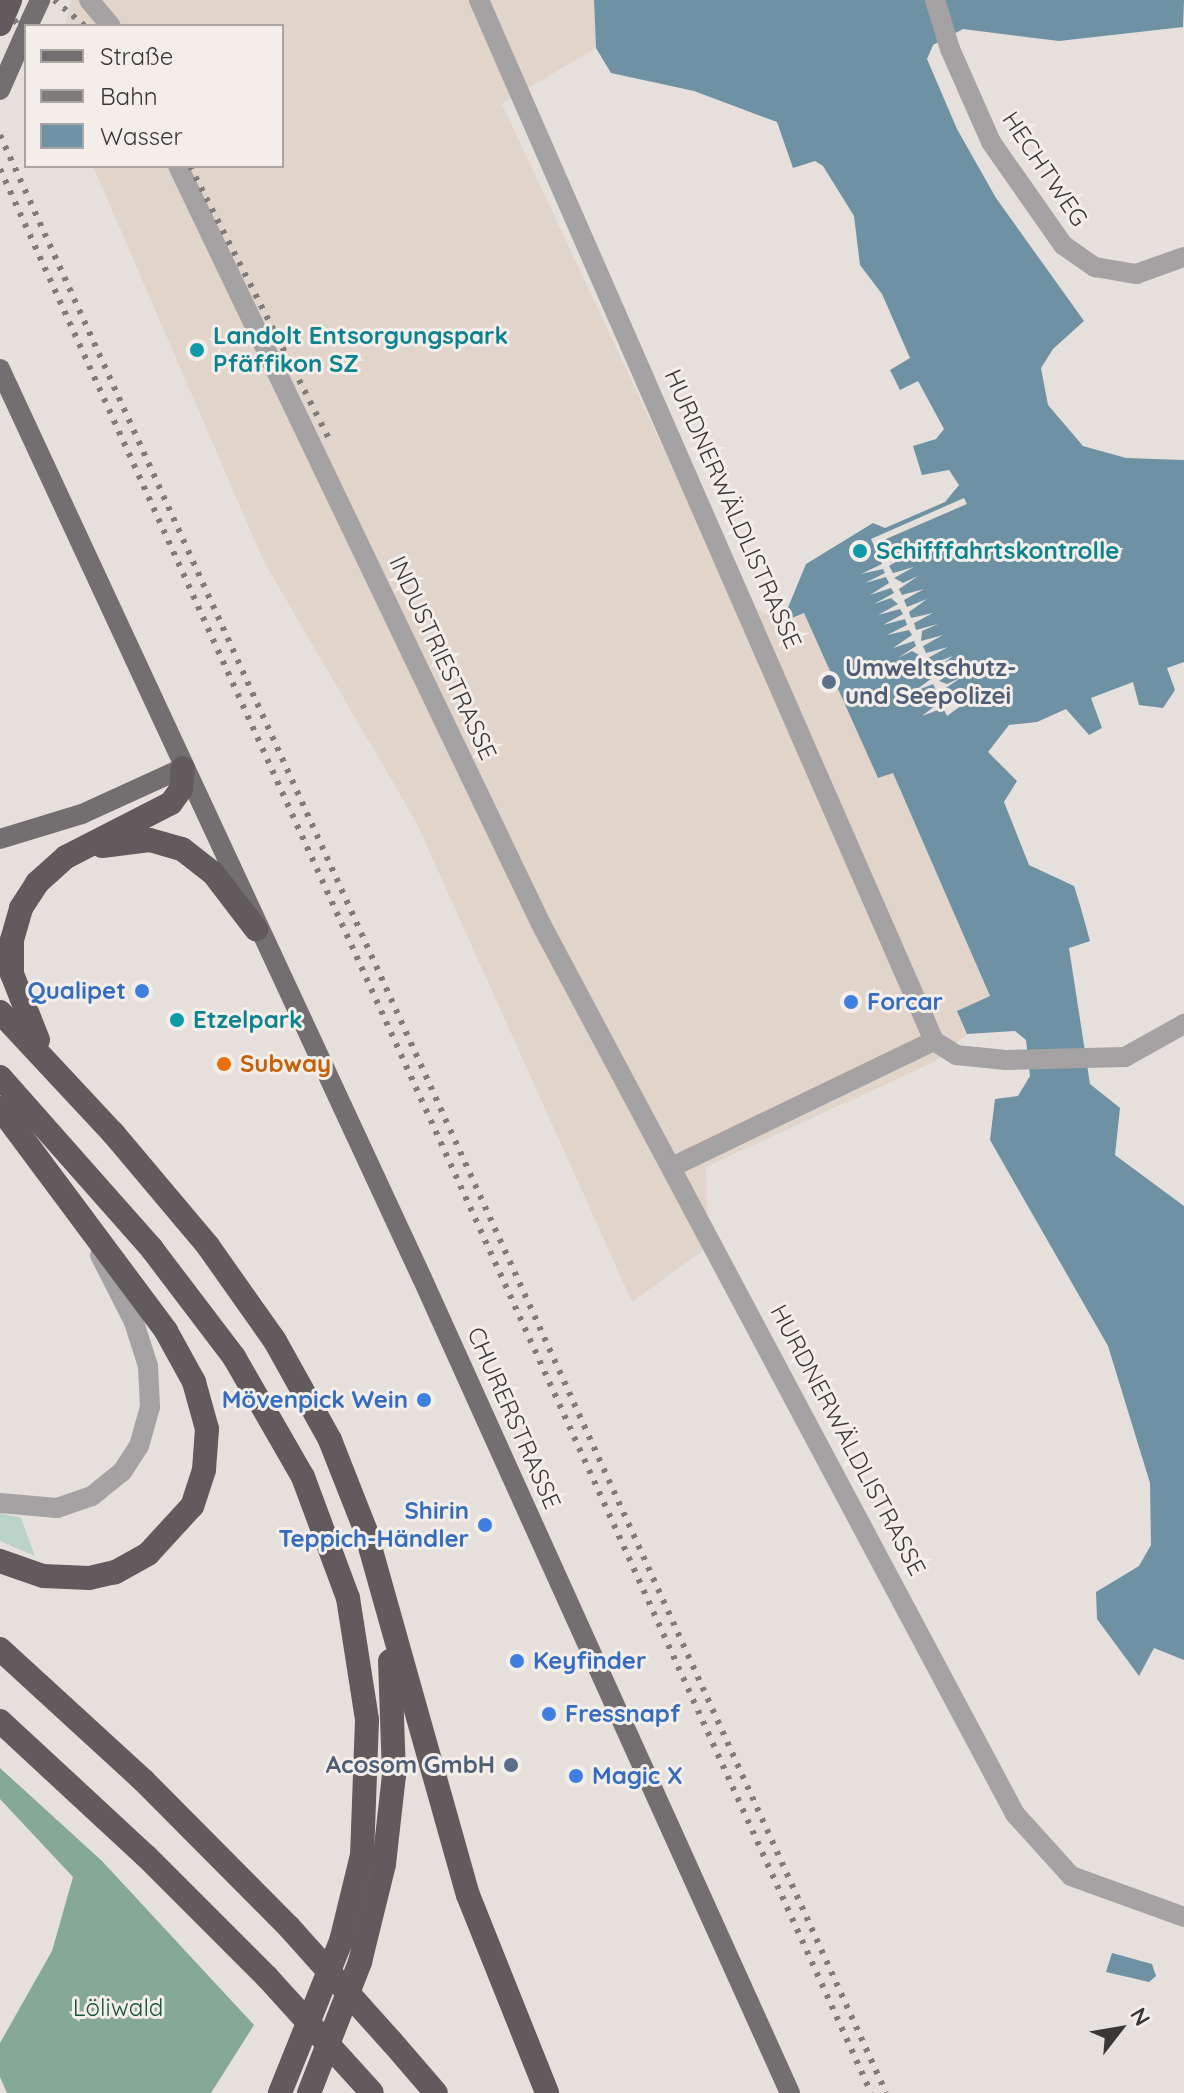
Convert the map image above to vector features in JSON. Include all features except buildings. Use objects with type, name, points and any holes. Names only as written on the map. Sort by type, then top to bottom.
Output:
[{"type":"highway","points":[[0,24],[10,0]]},
{"type":"highway","points":[[67,1082],[29,1023],[10,957],[21,908],[37,883],[66,857],[171,803],[181,789],[183,768]]},
{"type":"highway","points":[[66,857],[133,840],[182,849],[213,873],[256,929]]},
{"type":"highway","points":[[0,1012],[67,1082],[208,1246],[275,1341],[330,1440],[379,1579],[468,1895],[547,2093]]},
{"type":"highway","points":[[0,1077],[152,1249],[234,1357],[303,1477],[348,1598],[367,1720],[362,1855],[341,1941],[280,2093]]},
{"type":"highway","points":[[0,1108],[186,1363],[204,1414],[204,1470],[192,1506],[176,1529],[126,1567],[89,1578],[59,1578],[0,1561]]},
{"type":"highway","points":[[309,2093],[370,1930],[390,1821],[393,1702],[379,1579]]},
{"type":"highway","points":[[0,1649],[143,1780],[289,1927],[436,2093]]},
{"type":"highway","points":[[0,1721],[146,1856],[267,1977],[372,2093]]},
{"type":"main road","points":[[29,24],[40,0]]},
{"type":"main road","points":[[0,90],[24,36]]},
{"type":"main road","name":"CHURERSTRASSE","points":[[0,369],[256,929],[429,1292],[790,2093]]},
{"type":"main road","points":[[0,839],[82,814],[183,768]]},
{"type":"street","points":[[89,0],[109,24]]},
{"type":"street","name":"HURDNERWÄLDLISTRASSE","points":[[479,0],[934,1041]]},
{"type":"street","name":"HECHTWEG","points":[[935,0],[950,49],[991,142],[1063,245],[1095,267],[1136,274],[1184,257]]},
{"type":"street","name":"INDUSTRIESTRASSE","points":[[179,168],[541,924],[674,1166]]},
{"type":"street","points":[[674,1166],[934,1041],[956,1055],[1006,1060],[1095,1059],[1137,1052],[1184,1024]]},
{"type":"street","name":"HURDNERWÄLDLISTRASSE","points":[[674,1166],[1015,1814],[1071,1876],[1184,1917]]},
{"type":"street","points":[[0,1503],[57,1508],[92,1496],[127,1466],[146,1428],[150,1388],[144,1349],[82,1220]]},
{"type":"shaded area","points":[[71,0],[594,0],[596,48],[502,104],[733,597],[782,622],[804,613],[878,778],[893,772],[990,997],[958,1011],[967,1034],[936,1061],[706,1167],[708,1247],[632,1302],[416,822],[264,562],[94,168],[284,168],[284,24],[65,24]]},
{"type":"green space","points":[[0,1513],[21,1518],[35,1556],[0,1541]]},
{"type":"green space","name":"Löliwald","points":[[0,1768],[102,1861],[254,2025],[211,2093],[7,2093],[0,2077],[0,2043],[52,1951],[73,1877],[0,1799]]},
{"type":"water","points":[[594,0],[1184,0],[1183,27],[1059,41],[963,29],[933,45],[927,59],[957,129],[996,198],[1084,321],[1053,349],[1041,368],[1048,405],[1083,446],[1126,458],[1184,460],[1184,662],[1167,668],[1175,690],[1163,708],[1139,705],[1133,682],[1091,698],[1102,728],[1089,735],[1066,709],[1037,722],[1009,725],[988,752],[1017,781],[1004,802],[1029,865],[1074,886],[1080,905],[1090,941],[1069,948],[1090,1084],[1120,1108],[1115,1155],[1184,1206],[1184,1660],[1154,1648],[1139,1676],[1097,1619],[1096,1592],[1139,1566],[1151,1545],[1150,1483],[1108,1346],[990,1140],[995,1099],[1018,1096],[1030,1076],[1026,1040],[1015,1031],[967,1034],[957,1011],[990,996],[893,773],[878,778],[804,613],[782,622],[806,564],[873,523],[885,528],[945,502],[959,485],[949,470],[922,475],[913,446],[936,439],[944,429],[918,381],[900,390],[890,370],[910,358],[882,294],[860,265],[854,216],[823,166],[815,161],[793,168],[777,122],[694,91],[611,73],[596,48]]},
{"type":"water","points":[[1112,1953],[1152,1964],[1156,1976],[1149,1982],[1106,1972]]},
{"type":"pier","points":[[964,498],[967,504],[879,542],[887,560],[909,554],[889,566],[893,573],[914,567],[894,578],[903,583],[918,576],[899,589],[902,595],[924,589],[904,600],[907,607],[927,599],[909,612],[911,618],[933,613],[914,623],[916,630],[938,624],[922,631],[921,641],[943,635],[923,646],[926,653],[948,647],[928,658],[931,664],[953,656],[934,670],[942,675],[958,668],[939,681],[947,684],[962,677],[943,690],[945,694],[967,689],[947,699],[949,703],[970,699],[947,716],[943,708],[922,716],[941,701],[938,696],[916,702],[936,690],[933,684],[913,692],[931,679],[923,673],[907,680],[926,668],[923,661],[902,669],[921,656],[912,651],[898,658],[916,646],[914,641],[893,648],[912,635],[909,630],[887,635],[907,625],[905,619],[883,625],[903,614],[900,609],[878,615],[898,604],[891,598],[874,604],[894,593],[891,588],[870,595],[889,583],[886,577],[865,583],[885,573],[883,569],[861,574],[882,564],[871,539]]},
{"type":"railway","points":[[1,0],[24,34]]},
{"type":"railway","points":[[54,0],[83,24]]},
{"type":"railway","points":[[0,135],[886,2093]]},
{"type":"railway","points":[[191,168],[328,437]]},
{"type":"railway","points":[[0,169],[871,2093]]},
{"type":"place","name":"Landolt Entsorgungspark Pfäffikon SZ","points":[[197,350]]},
{"type":"place","name":"Schifffahrtskontrolle","points":[[860,551]]},
{"type":"place","name":"Umweltschutz- und Seepolizei","points":[[829,682]]},
{"type":"place","name":"Qualipet","points":[[142,991]]},
{"type":"place","name":"Forcar","points":[[851,1002]]},
{"type":"place","name":"Etzelpark","points":[[177,1020]]},
{"type":"place","name":"Subway","points":[[224,1064]]},
{"type":"place","name":"Mövenpick Wein","points":[[424,1400]]},
{"type":"place","name":"Shirin Teppich-Händler","points":[[485,1525]]},
{"type":"place","name":"Keyfinder","points":[[517,1661]]},
{"type":"place","name":"Fressnapf","points":[[549,1714]]},
{"type":"place","name":"Acosom GmbH","points":[[511,1765]]},
{"type":"place","name":"Magic X","points":[[576,1776]]}]
